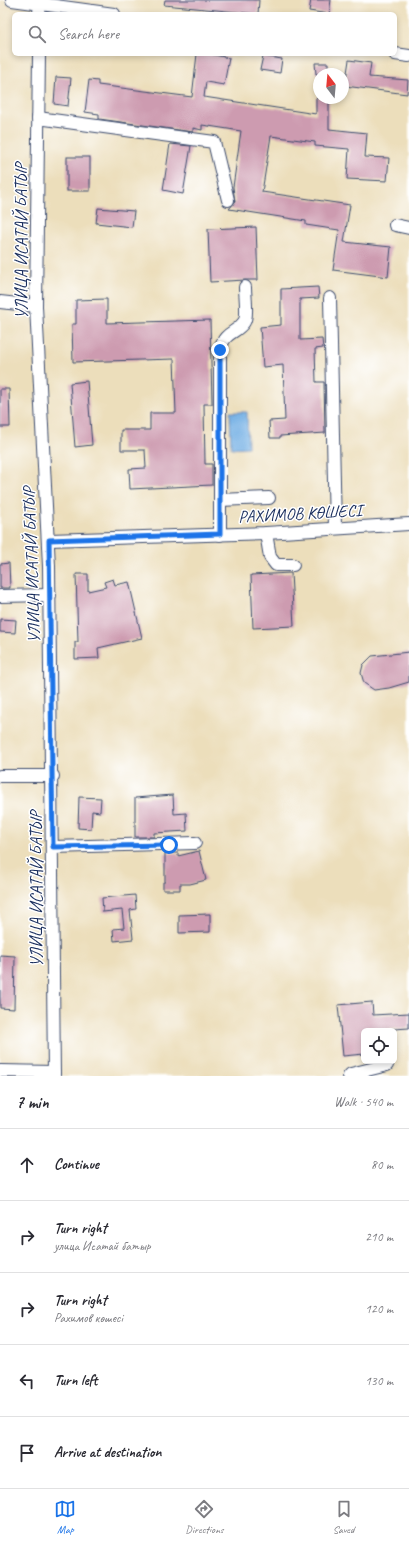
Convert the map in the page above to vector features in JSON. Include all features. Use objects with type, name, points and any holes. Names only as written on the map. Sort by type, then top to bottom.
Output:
[{"type":"street","points":[[12,0],[39,6],[95,12]]},
{"type":"street","points":[[397,54],[409,56]]},
{"type":"street","name":"УЛИЦА ИСАТАЙ БАТЫР","points":[[39,56],[36,306],[49,540],[53,776],[54,1074]]},
{"type":"street","points":[[38,118],[214,142],[228,200]]},
{"type":"street","points":[[396,224],[409,228]]},
{"type":"street","points":[[220,534],[220,350],[224,338],[244,322],[245,287]]},
{"type":"street","points":[[330,298],[335,528]]},
{"type":"street","points":[[0,302],[36,306]]},
{"type":"street","points":[[220,500],[270,498]]},
{"type":"street","name":"РАХИМОВ КӨШЕСІ","points":[[49,540],[266,533],[409,524]]},
{"type":"street","points":[[266,533],[270,557],[276,565],[293,564]]},
{"type":"street","points":[[0,596],[50,594]]},
{"type":"street","points":[[0,776],[53,776]]},
{"type":"street","points":[[53,847],[195,843]]},
{"type":"street","points":[[349,1076],[351,1074],[387,1065]]},
{"type":"street","points":[[0,1071],[54,1074]]},
{"type":"water","points":[[230,412],[247,412],[248,447],[231,448]]},
{"type":"building","points":[[165,0],[259,0],[258,12],[237,12],[164,5]]},
{"type":"building","points":[[311,0],[331,0],[329,12],[309,11]]},
{"type":"building","points":[[197,56],[220,56],[229,58],[224,85],[206,82],[204,97],[316,114],[316,104],[329,104],[329,129],[367,133],[365,157],[389,158],[387,181],[347,179],[349,149],[315,146],[315,142],[271,136],[262,192],[350,205],[344,242],[391,247],[388,277],[333,270],[339,230],[306,225],[306,221],[229,209],[235,202],[233,187],[241,131],[202,125],[202,130],[193,128],[193,132],[99,119],[99,114],[85,112],[89,80],[98,81],[98,85],[192,97]]},
{"type":"building","points":[[263,56],[282,59],[280,73],[260,70]]},
{"type":"building","points":[[349,60],[371,63],[369,77],[408,80],[407,94],[349,87],[349,68],[348,68]]},
{"type":"building","points":[[315,63],[328,63],[328,68],[315,68]]},
{"type":"building","points":[[56,77],[71,78],[68,106],[54,104]]},
{"type":"building","points":[[170,144],[191,146],[183,194],[163,190]]},
{"type":"building","points":[[67,157],[90,157],[90,191],[67,191]]},
{"type":"building","points":[[98,208],[134,211],[132,227],[96,223]]},
{"type":"building","points":[[256,227],[258,280],[210,282],[208,229]]},
{"type":"building","points":[[318,287],[319,298],[300,299],[300,340],[322,339],[323,348],[315,349],[316,382],[324,382],[325,433],[270,438],[269,421],[285,420],[283,365],[263,367],[260,327],[281,325],[281,289]]},
{"type":"building","points":[[107,299],[107,323],[210,320],[212,404],[204,404],[205,464],[212,464],[212,485],[130,489],[129,469],[146,468],[145,450],[121,450],[121,430],[150,430],[150,413],[176,413],[174,359],[73,362],[72,324],[76,324],[76,300]]},
{"type":"building","points":[[87,381],[92,445],[75,447],[70,383]]},
{"type":"building","points":[[0,389],[9,389],[10,427],[0,427]]},
{"type":"building","points":[[9,563],[10,588],[0,588],[0,564]]},
{"type":"building","points":[[291,573],[294,626],[253,628],[251,575]]},
{"type":"building","points":[[76,574],[88,574],[88,591],[106,587],[104,582],[113,579],[115,585],[129,582],[142,638],[98,648],[99,658],[75,659],[75,642],[78,642]]},
{"type":"building","points":[[0,619],[16,620],[15,633],[0,632]]},
{"type":"building","points":[[409,652],[409,682],[389,688],[374,690],[364,683],[361,673],[363,665],[372,656]]},
{"type":"building","points":[[173,795],[174,814],[186,813],[187,831],[154,833],[154,837],[135,837],[135,798]]},
{"type":"building","points":[[79,797],[101,798],[100,812],[92,811],[91,829],[78,828]]},
{"type":"building","points":[[199,851],[206,880],[190,884],[180,884],[180,890],[163,890],[163,882],[165,882],[165,853],[178,853],[178,856]]},
{"type":"building","points":[[135,895],[136,909],[130,910],[133,939],[114,941],[113,929],[124,928],[122,910],[103,912],[102,898]]},
{"type":"building","points":[[210,914],[210,932],[179,933],[179,915]]},
{"type":"building","points":[[0,955],[15,956],[14,1009],[0,1008]]},
{"type":"building","points":[[372,1002],[373,1015],[409,1013],[409,1028],[361,1028],[361,1054],[343,1056],[338,1005]]},
{"type":"route","points":[[169,845],[53,847],[49,540],[220,534],[220,350]]}]
